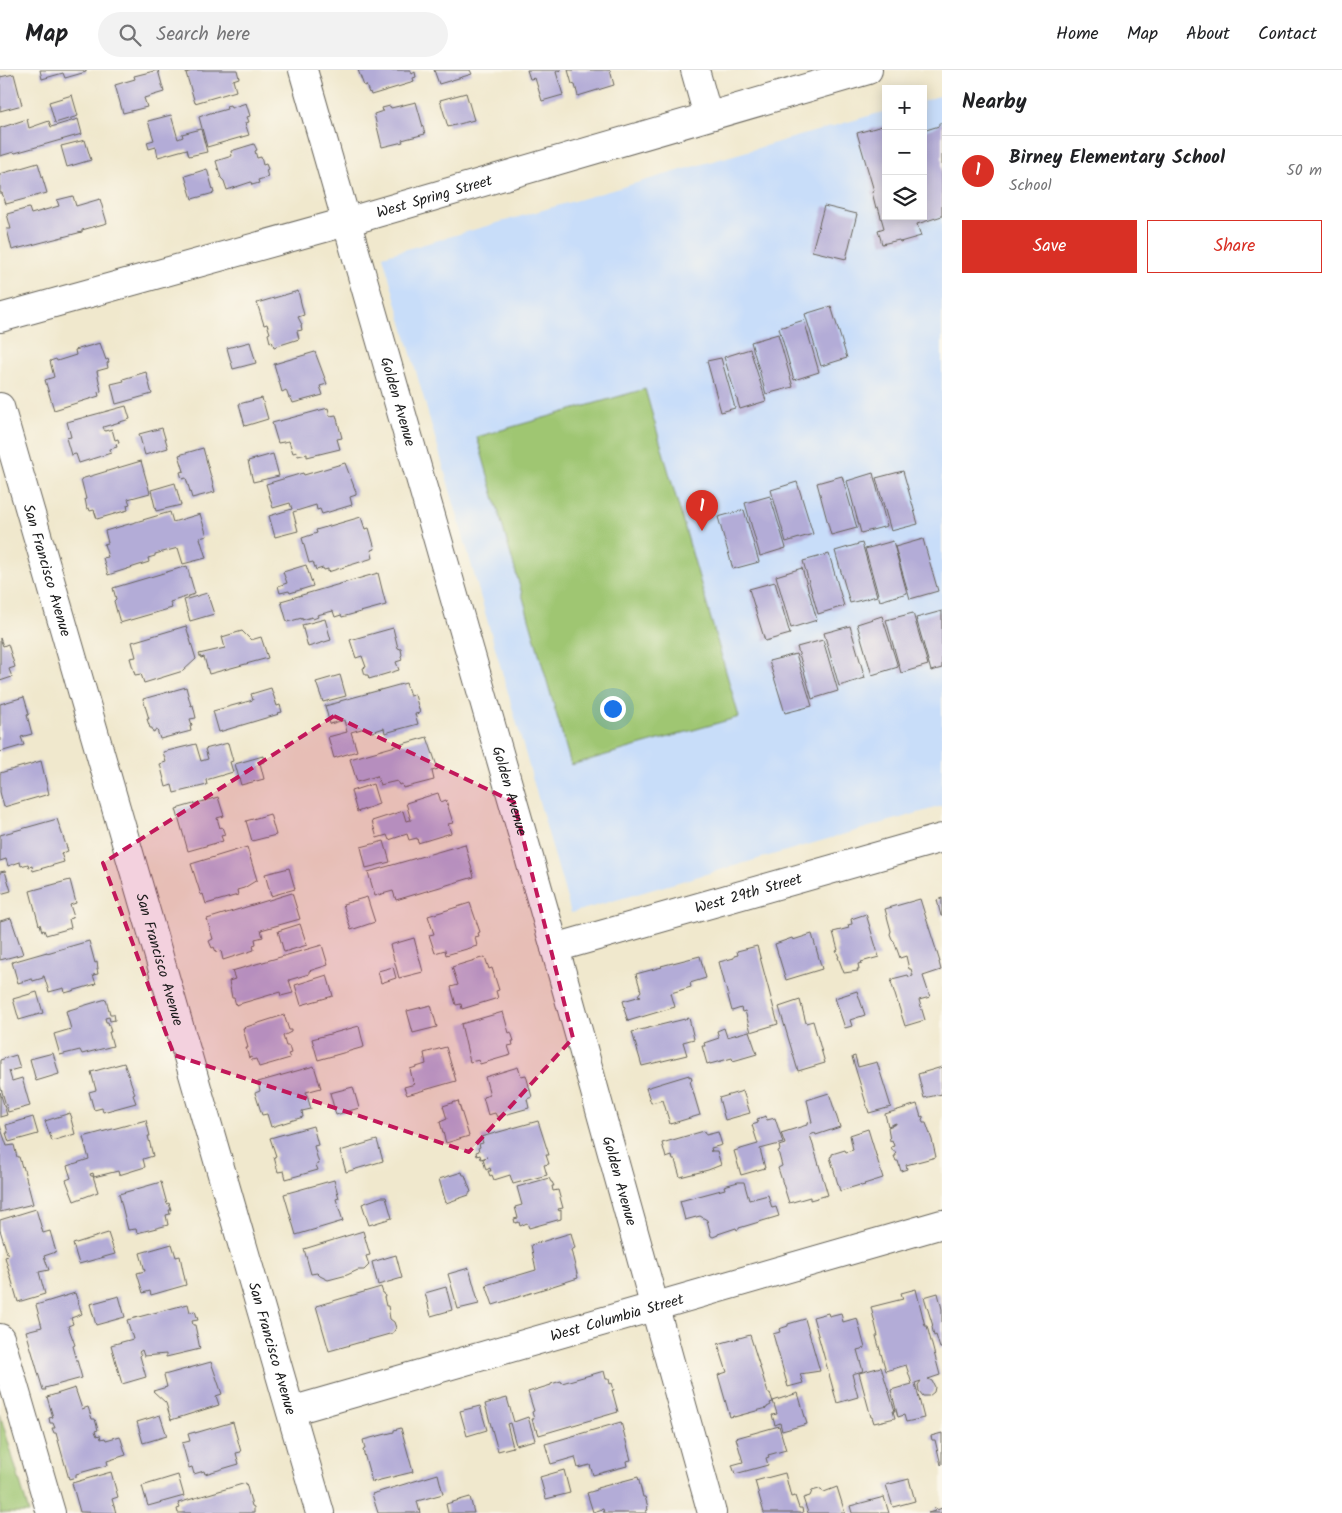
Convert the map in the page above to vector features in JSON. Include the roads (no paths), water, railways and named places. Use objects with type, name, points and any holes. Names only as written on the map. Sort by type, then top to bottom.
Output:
[{"type":"street","name":"Golden Avenue","points":[[303,70],[555,948],[712,1513]]},
{"type":"street","points":[[695,70],[708,116]]},
{"type":"street","name":"West Spring Street","points":[[0,318],[346,222],[868,70]]},
{"type":"street","name":"San Francisco Avenue","points":[[0,407],[320,1513]]},
{"type":"street","name":"West 29th Street","points":[[555,948],[942,838]]},
{"type":"street","name":"West Columbia Street","points":[[291,1411],[942,1224]]},
{"type":"street","points":[[0,1338],[51,1513]]},
{"type":"place","name":"Birney Elementary School","points":[[702,531]]}]
